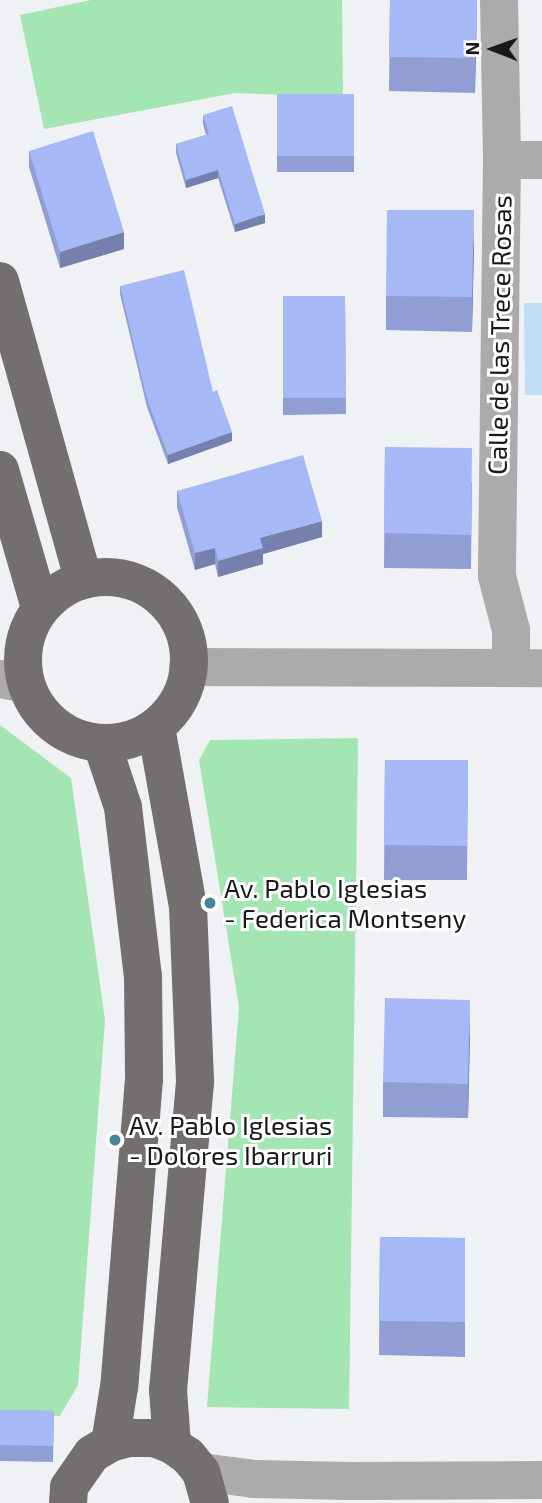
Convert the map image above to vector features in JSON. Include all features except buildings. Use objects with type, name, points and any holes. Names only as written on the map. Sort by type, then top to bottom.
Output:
[{"type":"main road","points":[[0,281],[83,579]]},
{"type":"main road","points":[[0,470],[40,608]]},
{"type":"main road","points":[[107,576],[134,581],[157,593],[176,615],[189,654],[186,684],[176,706],[156,727],[119,743],[102,744],[58,730],[13,681],[29,627],[40,608],[68,585],[83,579],[107,576]]},
{"type":"main road","points":[[156,727],[188,906],[195,1082],[168,1390],[173,1445]]},
{"type":"main road","points":[[102,744],[123,807],[144,989],[144,1079],[119,1387],[110,1443]]},
{"type":"main road","points":[[68,1503],[69,1487],[78,1470],[92,1454],[110,1443],[129,1438],[154,1438],[173,1445],[188,1456],[206,1487]]},
{"type":"street","name":"Calle de las Trece Rosas","points":[[499,0],[502,160],[497,576],[511,630],[526,668]]},
{"type":"street","points":[[502,160],[542,160]]},
{"type":"street","points":[[188,667],[526,668]]},
{"type":"street","points":[[206,1487],[281,1479],[542,1480]]},
{"type":"green space","points":[[91,0],[342,0],[343,97],[235,93],[44,129],[20,15]]},
{"type":"green space","points":[[0,725],[71,778],[105,1020],[78,1385],[60,1416],[0,1413]]},
{"type":"green space","points":[[358,738],[349,1409],[207,1407],[239,1007],[199,760],[210,740]]},
{"type":"water","points":[[524,303],[542,303],[542,395],[525,395]]},
{"type":"place","name":"Av. Pablo Iglesias - Federica Montseny","points":[[210,903]]},
{"type":"place","name":"Av. Pablo Iglesias - Dolores Ibarruri","points":[[115,1140]]}]
